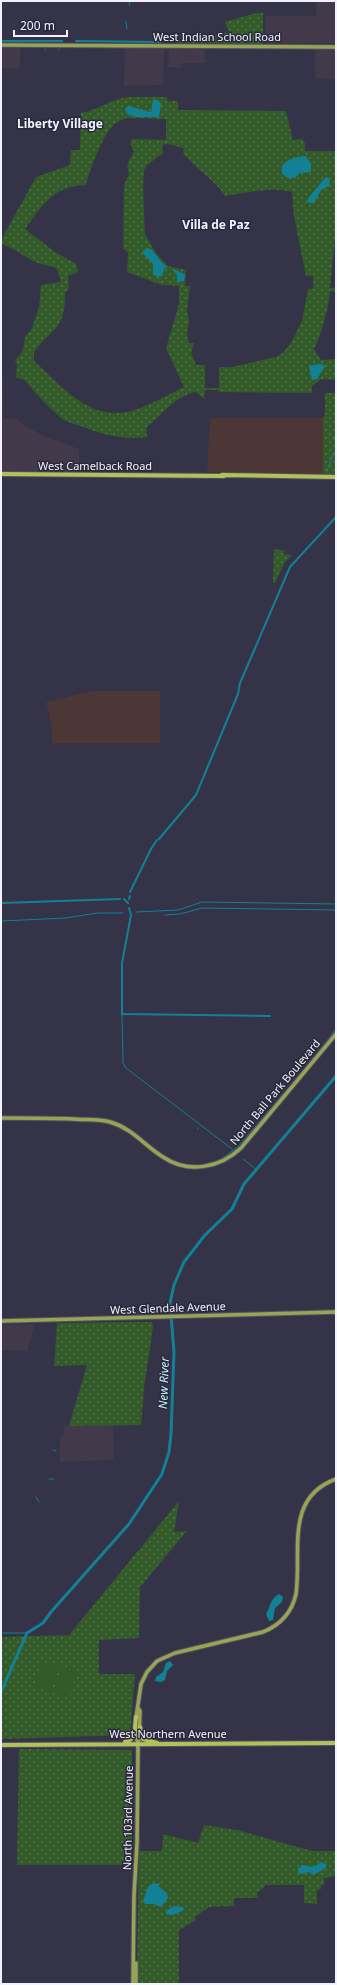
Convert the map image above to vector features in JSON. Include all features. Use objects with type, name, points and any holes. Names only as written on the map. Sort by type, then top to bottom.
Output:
[{"type":"main road","name":"West Indian School Road","points":[[1,45],[336,47]]},
{"type":"main road","name":"West Camelback Road","points":[[1,474],[205,474],[224,476]]},
{"type":"main road","name":"West Camelback Road","points":[[188,475],[210,477],[336,477]]},
{"type":"main road","name":"North Ball Park Boulevard","points":[[1,1118],[110,1122],[126,1129],[161,1156],[173,1163],[193,1167],[212,1165],[227,1159],[241,1148],[336,1034]]},
{"type":"main road","name":"West Glendale Avenue","points":[[1,1321],[336,1312]]},
{"type":"main road","points":[[120,1744],[133,1738],[138,1708],[139,1690],[143,1679],[150,1668],[161,1659],[175,1653],[260,1633],[273,1627],[285,1617],[296,1594],[299,1526],[302,1510],[314,1492],[336,1479]]},
{"type":"main road","points":[[138,1708],[140,1712],[138,1744]]},
{"type":"main road","points":[[136,1717],[136,1740],[138,1744]]},
{"type":"main road","points":[[140,1727],[143,1739],[160,1744]]},
{"type":"main road","name":"West Northern Avenue","points":[[1,1745],[336,1743]]},
{"type":"main road","name":"North 103rd Avenue","points":[[134,1984],[138,1744]]},
{"type":"shaded area","points":[[317,1],[336,1],[336,43],[267,44],[265,16],[316,16]]},
{"type":"shaded area","points":[[1,48],[21,48],[19,69],[1,68]]},
{"type":"shaded area","points":[[125,48],[164,49],[163,85],[124,86]]},
{"type":"shaded area","points":[[169,48],[205,49],[205,63],[181,63],[181,68],[168,67]]},
{"type":"shaded area","points":[[315,49],[336,50],[336,79],[315,78]]},
{"type":"shaded area","points":[[1,370],[3,373],[3,418],[17,419],[25,426],[42,435],[79,449],[79,472],[1,471]]},
{"type":"shaded area","points":[[210,418],[323,418],[323,474],[209,472],[207,471]]},
{"type":"shaded area","points":[[92,691],[160,691],[160,743],[52,743],[52,727],[46,702]]},
{"type":"shaded area","points":[[35,1324],[27,1351],[1,1350],[1,1325]]},
{"type":"shaded area","points":[[113,1425],[114,1460],[60,1462],[60,1438],[64,1433],[64,1426]]},
{"type":"green space","points":[[256,13],[263,13],[263,44],[176,43],[176,40],[208,38],[229,32],[225,22]]},
{"type":"green space","points":[[167,97],[167,101],[178,101],[178,110],[286,111],[293,140],[302,139],[305,143],[305,151],[336,151],[336,230],[330,288],[336,288],[336,292],[330,291],[324,321],[314,349],[321,360],[335,359],[336,356],[336,380],[321,379],[312,386],[312,393],[219,392],[219,390],[205,390],[204,399],[196,392],[176,401],[147,427],[146,433],[148,437],[130,438],[97,432],[64,420],[43,401],[25,380],[16,377],[17,365],[15,361],[23,350],[25,337],[32,328],[39,307],[41,285],[61,282],[57,269],[32,260],[1,244],[1,240],[36,177],[70,165],[71,150],[80,150],[81,113],[125,98]],"holes":[[[126,118],[166,119],[166,140],[132,139],[130,144],[134,151],[127,165],[129,174],[124,185],[123,248],[128,253],[127,272],[162,285],[179,286],[179,304],[166,348],[184,387],[140,408],[124,413],[108,413],[94,409],[81,402],[57,383],[34,361],[34,352],[57,327],[63,314],[65,293],[69,288],[68,276],[78,272],[76,264],[55,252],[25,229],[37,212],[50,198],[65,189],[86,185],[89,173],[103,140],[113,125]],[[167,144],[184,148],[183,153],[216,184],[225,196],[268,190],[284,190],[292,192],[294,216],[306,276],[313,276],[313,289],[308,289],[302,321],[291,343],[283,353],[276,357],[232,367],[219,367],[219,388],[205,388],[205,365],[196,365],[191,353],[194,343],[189,343],[187,333],[189,321],[187,310],[190,286],[185,286],[186,270],[168,266],[155,252],[145,234],[143,189],[144,171],[146,166],[163,153],[162,145]]]},
{"type":"green space","points":[[325,393],[336,393],[336,474],[323,474],[323,418],[325,414]]},
{"type":"green space","points":[[274,549],[286,551],[283,552],[283,554],[292,555],[285,562],[275,583],[273,583]]},
{"type":"green space","points":[[152,1322],[153,1327],[144,1388],[141,1425],[69,1426],[87,1365],[54,1366],[57,1323]]},
{"type":"green space","points":[[179,1501],[174,1532],[187,1531],[140,1587],[139,1638],[99,1640],[99,1674],[135,1674],[130,1735],[1,1739],[1,1637],[69,1635]]},
{"type":"green space","points":[[42,1661],[59,1666],[51,1692],[34,1687]]},
{"type":"green space","points":[[61,1667],[77,1672],[69,1698],[53,1693]]},
{"type":"green space","points":[[19,1749],[132,1750],[132,1865],[17,1865]]},
{"type":"green space","points":[[204,1825],[237,1830],[312,1851],[336,1851],[336,1876],[324,1878],[324,1885],[321,1885],[321,1889],[317,1890],[317,1904],[304,1903],[304,1885],[266,1885],[257,1893],[258,1898],[234,1898],[234,1906],[209,1907],[195,1917],[196,1920],[179,1930],[179,1984],[137,1984],[139,1851],[162,1851],[163,1834],[198,1843]]},
{"type":"water","points":[[153,100],[158,100],[161,104],[159,117],[136,117],[127,114],[125,109],[128,106],[151,112]]},
{"type":"water","points":[[306,156],[311,164],[311,172],[300,173],[295,178],[288,178],[282,174],[282,166],[287,161],[296,157]]},
{"type":"water","points":[[326,177],[330,179],[329,186],[321,190],[314,203],[309,203],[307,201],[309,197]]},
{"type":"water","points":[[147,248],[153,251],[167,267],[180,272],[185,275],[184,281],[177,282],[177,275],[172,269],[165,267],[162,276],[157,277],[153,274],[153,264],[142,252]]},
{"type":"water","points":[[320,364],[325,366],[317,379],[312,380],[309,366]]},
{"type":"water","points":[[279,1594],[283,1597],[282,1602],[275,1608],[273,1620],[269,1621],[266,1614],[272,1600]]},
{"type":"water","points":[[170,1661],[173,1665],[167,1671],[165,1680],[161,1682],[155,1681],[156,1677],[163,1672],[166,1663]]},
{"type":"water","points":[[321,1862],[326,1864],[326,1868],[313,1875],[309,1872],[301,1874],[298,1872],[298,1869],[302,1865],[314,1867]]},
{"type":"water","points":[[162,1882],[158,1886],[167,1893],[168,1898],[161,1907],[153,1904],[145,1904],[143,1901],[148,1887],[153,1883],[157,1884]]},
{"type":"water","points":[[174,1906],[183,1907],[184,1910],[173,1915],[166,1914],[166,1911]]},
{"type":"waterway","points":[[126,21],[127,29]]},
{"type":"waterway","points":[[1,41],[62,41]]},
{"type":"waterway","points":[[76,41],[161,42]]},
{"type":"waterway","points":[[336,435],[333,439],[336,441]]},
{"type":"waterway","points":[[332,457],[336,450]]},
{"type":"waterway","points":[[327,471],[332,458]]},
{"type":"waterway","points":[[159,839],[196,795],[238,694],[240,683],[290,567],[336,517]]},
{"type":"waterway","points":[[130,892],[157,840]]},
{"type":"waterway","points":[[1,903],[120,899]]},
{"type":"waterway","points":[[124,899],[128,903]]},
{"type":"waterway","points":[[136,912],[178,910],[202,902],[336,904]]},
{"type":"waterway","points":[[129,908],[131,915],[122,963],[122,1014],[270,1016]]},
{"type":"waterway","points":[[165,915],[180,914],[202,908],[336,910]]},
{"type":"waterway","points":[[1,921],[66,918],[97,913],[123,913]]},
{"type":"waterway","points":[[122,1014],[123,1063],[126,1068],[232,1149]]},
{"type":"waterway","points":[[301,1074],[336,1029]]},
{"type":"waterway","name":"New River","points":[[1,1692],[27,1633],[43,1623],[129,1524],[162,1474],[169,1452],[171,1434],[174,1352],[170,1303],[174,1285],[184,1262],[205,1235],[232,1209],[244,1184],[336,1076]]},
{"type":"waterway","points":[[273,1106],[283,1094]]},
{"type":"waterway","points":[[221,1159],[238,1147],[271,1108]]},
{"type":"waterway","points":[[243,1159],[256,1169]]},
{"type":"waterway","points":[[49,1479],[54,1479]]},
{"type":"waterway","points":[[36,1497],[39,1502]]},
{"type":"waterway","points":[[1,1633],[27,1633]]},
{"type":"district","name":"Liberty Village","points":[[60,124]]},
{"type":"district","name":"Villa de Paz","points":[[216,225]]}]
